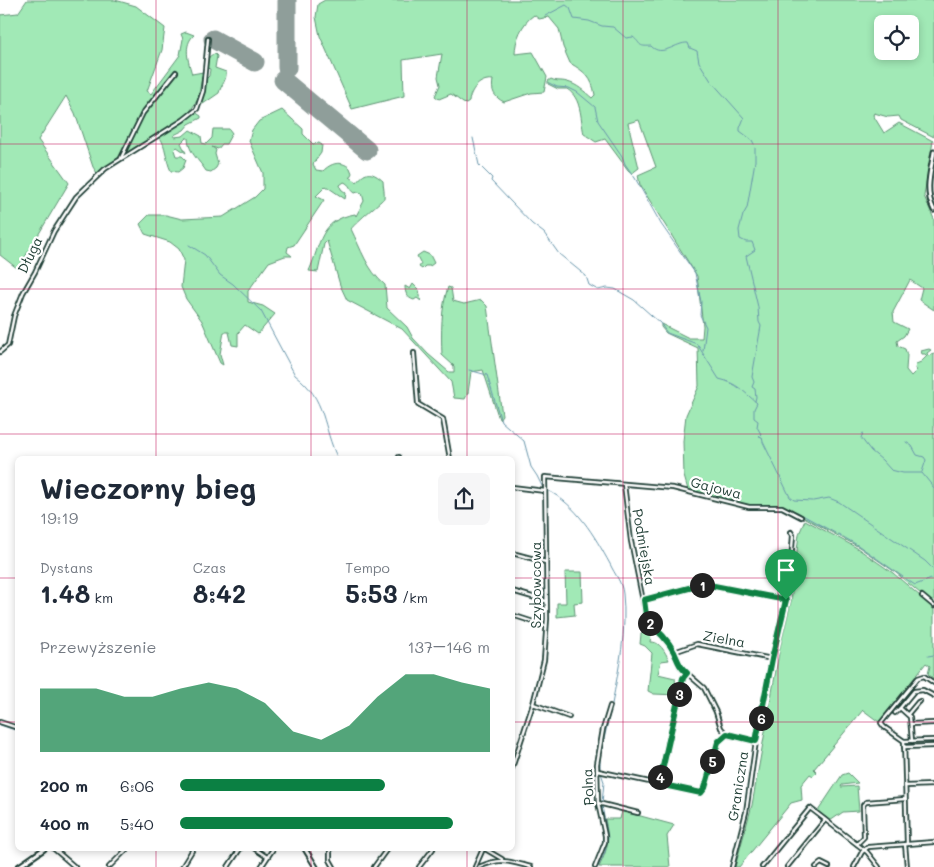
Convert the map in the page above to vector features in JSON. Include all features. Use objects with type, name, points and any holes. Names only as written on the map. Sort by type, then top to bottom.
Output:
[{"type":"main road","points":[[934,152],[928,192],[934,210]]},
{"type":"main road","points":[[18,867],[41,851]]},
{"type":"main road","points":[[308,851],[316,867]]},
{"type":"street","name":"Długa","points":[[0,352],[8,345],[20,300],[54,231],[76,197],[97,176],[120,159],[184,120],[197,109],[203,91],[208,39]]},
{"type":"street","points":[[120,159],[143,113],[176,72]]},
{"type":"street","points":[[414,354],[418,404],[443,419],[449,456]]},
{"type":"street","points":[[515,487],[545,491],[545,477],[624,484]]},
{"type":"street","name":"Gajowa","points":[[624,484],[677,489],[749,507],[782,507],[801,517]]},
{"type":"street","name":"Podmiejska","points":[[624,484],[631,541],[647,622],[662,635],[674,652],[681,668],[704,688],[716,712],[721,728],[727,734]]},
{"type":"street","name":"Szybowcowa","points":[[515,759],[533,704],[544,660],[546,626],[545,491]]},
{"type":"street","name":"Graniczna","points":[[732,867],[746,812],[756,741],[786,600],[793,535],[791,532]]},
{"type":"street","points":[[515,554],[546,562]]},
{"type":"street","points":[[644,600],[704,584],[786,600]]},
{"type":"street","points":[[515,593],[546,601]]},
{"type":"street","points":[[922,596],[934,606]]},
{"type":"street","points":[[515,616],[546,626]]},
{"type":"street","name":"Zielna","points":[[674,652],[697,644],[772,659]]},
{"type":"street","points":[[659,784],[683,678],[687,673]]},
{"type":"street","points":[[934,683],[924,676],[918,678],[881,723],[904,742],[934,740]]},
{"type":"street","points":[[896,713],[914,691],[923,690],[934,696]]},
{"type":"street","points":[[907,714],[920,701]]},
{"type":"street","points":[[533,704],[569,717]]},
{"type":"street","name":"Polna","points":[[595,867],[605,842],[598,803],[598,754],[610,706]]},
{"type":"street","points":[[900,708],[910,717],[912,741]]},
{"type":"street","points":[[0,722],[15,727]]},
{"type":"street","points":[[911,724],[934,723]]},
{"type":"street","points":[[598,771],[701,793],[704,790],[718,742],[727,734],[756,741]]},
{"type":"street","points":[[904,742],[907,867]]},
{"type":"street","points":[[904,747],[934,746]]},
{"type":"street","points":[[905,786],[934,785]]},
{"type":"street","points":[[857,844],[864,837],[863,805],[866,802],[906,801]]},
{"type":"street","points":[[598,803],[638,814]]},
{"type":"street","points":[[764,866],[810,808],[857,844],[879,867]]},
{"type":"street","points":[[788,867],[825,820]]},
{"type":"street","points":[[854,867],[864,850],[874,846],[934,842]]},
{"type":"street","points":[[56,851],[76,867]]},
{"type":"street","points":[[109,867],[125,851]]},
{"type":"street","points":[[182,867],[192,851]]},
{"type":"street","points":[[228,867],[239,851]]},
{"type":"street","points":[[258,851],[267,857]]},
{"type":"street","points":[[261,867],[272,851]]},
{"type":"street","points":[[330,851],[330,860],[334,867]]},
{"type":"street","points":[[374,867],[385,851]]},
{"type":"street","points":[[419,867],[431,851]]},
{"type":"street","points":[[475,867],[483,851]]},
{"type":"street","points":[[487,851],[503,860],[531,867]]},
{"type":"street","points":[[479,867],[494,861],[503,860]]},
{"type":"street","points":[[816,867],[821,863],[829,867]]},
{"type":"green space","points":[[27,0],[115,0],[136,6],[165,28],[162,50],[147,91],[151,94],[180,55],[183,39],[181,34],[186,32],[194,35],[187,48],[189,64],[192,74],[203,72],[198,99],[181,120],[119,157],[97,173],[93,167],[75,113],[66,96],[38,140],[69,183],[18,269],[0,255],[0,15],[18,13]]},
{"type":"green space","points":[[325,0],[934,0],[934,137],[901,120],[899,116],[888,117],[874,113],[873,115],[884,133],[899,123],[933,141],[924,196],[934,219],[934,310],[919,300],[922,288],[910,280],[893,312],[894,322],[908,329],[904,336],[897,341],[898,346],[905,349],[907,355],[906,370],[911,376],[917,370],[915,369],[916,364],[927,356],[922,354],[921,351],[929,349],[931,350],[927,353],[928,356],[934,354],[934,605],[895,572],[859,547],[788,509],[776,506],[745,505],[720,499],[721,496],[688,490],[684,476],[683,441],[686,415],[699,386],[698,348],[666,333],[661,324],[689,338],[702,338],[703,326],[697,276],[640,185],[638,175],[656,167],[639,120],[628,123],[639,168],[631,174],[605,139],[596,142],[584,134],[580,109],[572,93],[567,89],[558,89],[548,84],[548,81],[551,79],[565,81],[577,86],[592,98],[595,95],[590,79],[580,69],[570,63],[563,47],[559,29],[549,17],[539,19],[534,15],[530,18],[520,32],[515,49],[515,54],[533,52],[547,77],[544,92],[531,93],[504,102],[494,93],[492,87],[493,80],[488,80],[476,86],[471,93],[469,102],[466,104],[451,94],[439,99],[435,96],[440,85],[438,77],[442,54],[403,60],[404,96],[352,109],[320,36],[316,17],[318,4]]},
{"type":"green space","points":[[215,54],[217,56],[215,68],[226,72],[226,78],[219,93],[201,104],[206,79],[209,76],[210,69],[207,68],[208,59]]},
{"type":"green space","points":[[282,110],[303,129],[303,134],[313,144],[319,143],[322,145],[321,153],[313,164],[316,170],[323,171],[333,164],[340,163],[350,168],[352,173],[350,177],[357,182],[367,174],[373,174],[383,181],[384,198],[351,229],[369,266],[385,285],[387,308],[407,327],[413,338],[428,354],[449,372],[454,372],[454,366],[442,355],[443,312],[448,287],[451,288],[453,301],[464,304],[481,300],[487,306],[502,415],[499,419],[483,370],[471,372],[468,393],[465,399],[454,398],[451,382],[402,329],[347,300],[340,285],[327,241],[324,244],[318,272],[309,271],[319,243],[328,228],[343,217],[355,214],[356,216],[364,201],[362,193],[355,193],[344,182],[340,185],[341,189],[346,193],[345,199],[326,186],[316,196],[324,200],[294,245],[288,247],[287,252],[292,256],[285,256],[269,262],[248,291],[248,302],[263,306],[275,314],[258,334],[245,325],[238,333],[238,346],[232,345],[229,332],[224,332],[220,354],[223,365],[220,363],[202,321],[186,299],[181,287],[184,260],[179,249],[170,242],[145,234],[140,224],[149,215],[166,215],[182,219],[223,217],[255,197],[263,189],[263,173],[249,141],[252,130],[259,121]]},
{"type":"green space","points":[[195,112],[201,118],[189,124],[184,130],[174,135],[174,137],[183,136],[190,130],[201,136],[202,143],[206,144],[212,138],[213,129],[229,129],[232,133],[226,144],[222,144],[218,149],[212,147],[216,150],[215,154],[218,164],[211,172],[206,171],[194,156],[188,143],[188,138],[181,143],[186,153],[177,147],[174,150],[176,156],[182,156],[186,160],[183,168],[178,172],[171,171],[159,136]]},
{"type":"green space","points":[[423,252],[430,255],[434,263],[422,269],[419,267],[421,264],[417,256]]},
{"type":"green space","points":[[413,284],[419,290],[421,301],[417,298],[414,300],[410,298],[405,291],[405,286],[410,289]]},
{"type":"green space","points":[[805,520],[857,548],[893,573],[934,608],[934,679],[928,674],[930,666],[926,663],[879,722],[863,710],[814,769],[817,772],[813,776],[810,774],[801,785],[802,800],[791,803],[739,867],[735,867],[752,805],[780,647],[791,601],[799,534]]},
{"type":"green space","points":[[565,572],[582,572],[583,602],[574,603],[575,615],[557,617],[557,603],[566,603]]},
{"type":"green space","points":[[649,631],[651,636],[650,642],[657,643],[669,660],[661,661],[658,674],[675,678],[677,695],[654,694],[648,691],[652,653],[640,644],[641,634]]},
{"type":"green space","points":[[848,773],[858,783],[842,785],[841,787],[857,786],[859,811],[843,812],[830,821],[818,811],[842,775]]},
{"type":"green space","points":[[622,811],[674,825],[667,836],[670,867],[599,867],[605,854],[607,843],[605,819],[620,819]]},
{"type":"waterway","points":[[545,16],[566,5],[570,8],[574,19],[613,27],[626,38],[633,37],[642,45],[664,50],[688,43],[690,48],[697,51],[699,62],[711,81],[744,118],[740,131],[752,140],[754,144]]},
{"type":"waterway","points":[[549,83],[577,92],[595,107],[598,121],[622,156],[661,224],[695,273],[701,302],[700,315],[706,327],[703,351]]},
{"type":"waterway","points":[[473,138],[479,165],[492,178],[491,181],[532,224],[544,233],[559,254],[586,276],[589,285],[598,290],[615,289],[634,300],[660,323],[667,333],[697,344],[719,379],[736,385],[757,403],[754,409],[754,418],[758,421],[757,427],[761,434],[759,436],[762,437],[790,497],[794,500],[812,501]]},
{"type":"waterway","points":[[755,148],[755,161],[747,208],[739,230],[740,239],[752,242],[755,250],[746,256],[761,326],[752,377],[755,401]]},
{"type":"waterway","points":[[189,245],[205,255],[220,275],[233,284],[261,311],[295,375],[313,394],[337,456]]},
{"type":"waterway","points":[[469,370],[487,375],[501,421],[524,441],[531,467],[543,488]]},
{"type":"waterway","points":[[863,433],[861,438],[871,451],[891,470],[903,473],[922,473],[934,488]]},
{"type":"waterway","points":[[906,442],[912,446],[917,455],[924,457],[926,460],[922,472]]},
{"type":"waterway","points":[[547,490],[558,496],[584,522],[598,542],[621,586],[624,608],[623,636],[612,704]]},
{"type":"waterway","points":[[720,498],[742,504]]},
{"type":"waterway","points":[[813,501],[829,498],[839,502],[925,561],[934,570]]},
{"type":"waterway","points":[[745,504],[754,506]]},
{"type":"waterway","points":[[761,506],[774,505]]},
{"type":"waterway","points":[[775,505],[782,505],[794,511]]},
{"type":"waterway","points":[[797,512],[835,533]]},
{"type":"waterway","points":[[838,534],[859,546],[903,577]]},
{"type":"waterway","points":[[906,579],[915,585],[934,578]]},
{"type":"waterway","points":[[928,656],[934,655]]},
{"type":"waterway","points":[[600,769],[600,757],[611,708]]},
{"type":"waterway","points":[[0,725],[15,730]]},
{"type":"waterway","points":[[601,773],[604,782],[602,803]]},
{"type":"waterway","points":[[598,867],[605,852],[608,838],[602,806]]},
{"type":"runway","points":[[287,0],[287,68]]},
{"type":"runway","points":[[213,39],[255,62]]},
{"type":"runway","points":[[283,80],[367,150]]},
{"type":"route","points":[[709,584],[786,600],[756,741],[727,734],[722,738],[718,742],[704,792],[702,793],[659,784],[683,678],[687,673],[678,664],[674,652],[657,628],[647,622],[644,600],[709,584]]}]
